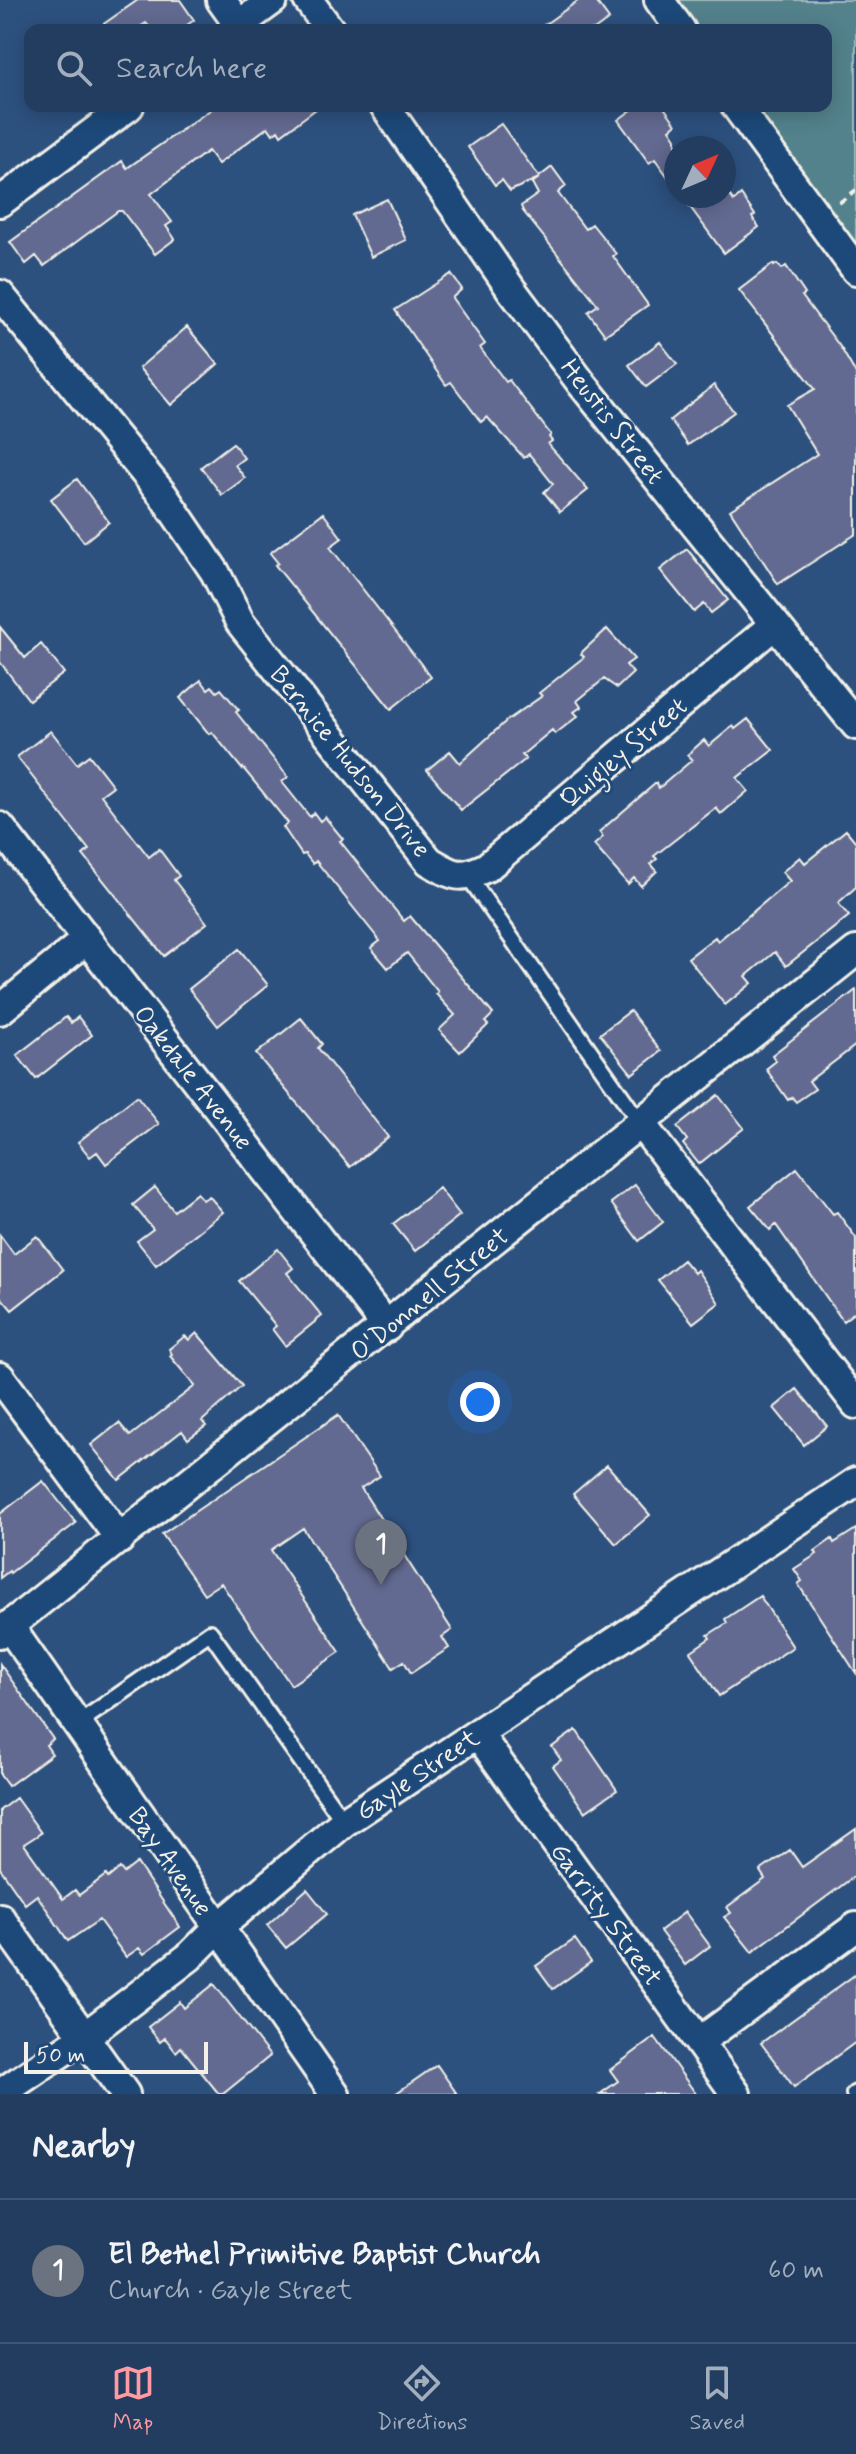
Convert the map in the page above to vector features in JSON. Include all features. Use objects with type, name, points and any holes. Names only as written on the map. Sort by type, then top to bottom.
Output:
[{"type":"street","points":[[221,0],[233,24]]},
{"type":"street","points":[[240,24],[273,0]]},
{"type":"street","points":[[308,0],[326,24]]},
{"type":"street","points":[[659,0],[677,24]]},
{"type":"street","points":[[0,202],[121,112]]},
{"type":"street","name":"Heustis Street","points":[[389,112],[511,289],[582,384],[856,725]]},
{"type":"street","points":[[740,112],[856,270]]},
{"type":"street","name":"Bernice Hudson Drive","points":[[0,295],[163,495],[215,572],[240,622],[429,861],[448,872],[468,876]]},
{"type":"street","name":"Quigley Street","points":[[468,876],[487,867],[775,624]]},
{"type":"street","name":"Oakdale Avenue","points":[[0,827],[387,1327]]},
{"type":"street","points":[[0,1010],[87,939]]},
{"type":"street","name":"O'Donnell Street","points":[[4,1630],[856,951]]},
{"type":"street","points":[[641,1124],[856,1404]]},
{"type":"street","points":[[0,1377],[120,1539]]},
{"type":"street","name":"Gayle Street","points":[[0,2094],[84,2037],[189,1957],[218,1928],[344,1822],[856,1482]]},
{"type":"street","name":"Bay Avenue","points":[[4,1630],[77,1724],[335,2094]]},
{"type":"street","name":"Garrity Street","points":[[478,1734],[736,2094]]},
{"type":"street","points":[[0,1918],[125,2094]]},
{"type":"street","points":[[699,2042],[856,1927]]},
{"type":"lane","points":[[468,876],[641,1124]]},
{"type":"lane","points":[[77,1724],[210,1632],[344,1822]]},
{"type":"path","points":[[839,203],[856,190]]},
{"type":"green space","points":[[659,0],[856,0],[856,268],[740,112],[832,112],[832,24],[677,24]]},
{"type":"building","points":[[138,0],[180,0],[194,20],[188,24],[104,24]]},
{"type":"building","points":[[579,0],[595,0],[609,19],[602,24],[545,24]]},
{"type":"building","points":[[207,112],[312,112],[281,135],[278,130],[273,134],[268,127],[218,164],[208,151],[151,194],[172,222],[166,226],[175,239],[155,254],[122,211],[118,211],[44,266],[36,256],[26,264],[10,242],[122,161],[127,168]]},
{"type":"building","points":[[629,112],[667,112],[676,124],[670,129],[675,136],[664,136],[664,171],[655,159],[649,163],[618,120]]},
{"type":"building","points":[[501,124],[539,177],[552,167],[566,186],[558,193],[585,229],[592,224],[616,254],[613,256],[648,305],[605,335],[588,312],[598,305],[523,211],[521,206],[538,194],[532,183],[539,178],[510,191],[502,180],[495,185],[468,147]]},
{"type":"building","points":[[741,195],[759,227],[724,253],[691,208],[736,208],[736,199]]},
{"type":"building","points":[[387,199],[406,240],[371,257],[352,215]]},
{"type":"building","points":[[773,264],[782,269],[786,266],[805,294],[802,296],[841,348],[856,374],[856,534],[778,584],[730,510],[817,454],[787,405],[815,389],[739,290]]},
{"type":"building","points":[[451,274],[462,289],[452,298],[485,344],[480,348],[551,435],[552,441],[548,444],[588,490],[560,512],[544,492],[553,484],[529,454],[524,458],[487,417],[481,422],[451,382],[446,385],[395,310]]},
{"type":"building","points":[[187,327],[218,364],[171,405],[139,368]]},
{"type":"building","points":[[660,342],[677,364],[646,387],[629,365]]},
{"type":"building","points":[[714,385],[734,412],[688,445],[670,420]]},
{"type":"building","points":[[233,443],[244,458],[235,465],[245,478],[222,495],[201,467]]},
{"type":"building","points":[[77,479],[109,522],[84,542],[51,499]]},
{"type":"building","points":[[323,513],[342,538],[330,547],[431,677],[391,709],[275,565],[278,563],[270,553]]},
{"type":"building","points":[[687,549],[728,600],[711,613],[704,604],[694,612],[660,570]]},
{"type":"building","points":[[0,627],[25,658],[41,644],[64,673],[29,700],[0,662]]},
{"type":"building","points":[[607,629],[634,659],[626,665],[633,673],[617,688],[604,679],[577,701],[581,707],[574,712],[578,716],[555,734],[552,730],[522,755],[526,759],[461,810],[427,770],[450,751],[460,763],[505,722],[542,696],[539,693],[584,657],[581,654],[583,651]]},
{"type":"building","points":[[201,680],[208,689],[212,686],[217,692],[221,689],[288,777],[282,782],[310,817],[314,813],[320,821],[325,817],[343,839],[340,841],[404,921],[410,916],[493,1014],[485,1022],[488,1025],[460,1052],[439,1030],[455,1015],[436,994],[438,992],[407,953],[388,968],[371,948],[380,941],[316,861],[313,864],[305,854],[302,855],[283,827],[288,823],[180,698]]},
{"type":"building","points":[[748,719],[773,750],[737,778],[748,791],[721,814],[716,808],[654,856],[657,859],[651,864],[657,871],[641,886],[634,878],[628,884],[594,845],[603,837],[599,832],[656,783],[659,788],[692,760],[687,755],[704,740],[709,746],[733,726],[735,729]]},
{"type":"building","points":[[51,731],[77,764],[89,755],[113,786],[101,795],[149,857],[159,849],[179,876],[174,880],[207,923],[164,956],[83,855],[89,850],[17,757]]},
{"type":"building","points":[[846,830],[856,842],[856,887],[838,903],[849,916],[786,966],[775,952],[746,976],[752,983],[725,1005],[688,958],[715,937],[718,941],[790,881],[782,872],[800,857],[805,863]]},
{"type":"building","points":[[239,949],[268,985],[218,1026],[189,989]]},
{"type":"building","points":[[856,990],[856,1045],[809,1081],[815,1089],[796,1102],[792,1097],[788,1100],[766,1069],[776,1061],[772,1055]]},
{"type":"building","points":[[630,1011],[661,1051],[632,1074],[600,1034]]},
{"type":"building","points":[[66,1017],[71,1023],[78,1017],[92,1035],[36,1079],[17,1055]]},
{"type":"building","points":[[301,1018],[322,1044],[318,1048],[388,1137],[350,1167],[256,1054]]},
{"type":"building","points":[[718,1095],[744,1128],[699,1164],[683,1144],[687,1140],[677,1127]]},
{"type":"building","points":[[137,1096],[159,1124],[106,1164],[97,1152],[90,1157],[78,1142]]},
{"type":"building","points":[[797,1168],[856,1238],[856,1311],[843,1321],[776,1225],[770,1230],[750,1206]]},
{"type":"building","points":[[635,1185],[663,1222],[639,1241],[611,1203]]},
{"type":"building","points":[[155,1187],[174,1211],[197,1193],[203,1200],[209,1196],[223,1212],[156,1265],[137,1241],[153,1229],[133,1205]]},
{"type":"building","points":[[439,1188],[460,1215],[415,1251],[393,1224]]},
{"type":"building","points":[[0,1235],[14,1254],[37,1236],[63,1270],[12,1310],[0,1296]]},
{"type":"building","points":[[278,1249],[293,1268],[287,1273],[322,1316],[285,1346],[272,1329],[276,1326],[239,1281]]},
{"type":"building","points":[[683,1260],[694,1273],[697,1270],[719,1303],[693,1323],[658,1280]]},
{"type":"building","points":[[197,1333],[242,1386],[202,1421],[206,1426],[188,1439],[182,1431],[119,1480],[91,1445],[119,1423],[130,1436],[195,1386],[170,1356],[169,1349],[185,1336],[189,1340]]},
{"type":"building","points":[[797,1389],[827,1426],[804,1445],[774,1408]]},
{"type":"building","points":[[338,1415],[380,1476],[361,1488],[452,1630],[442,1637],[449,1648],[411,1673],[404,1661],[393,1668],[303,1528],[271,1550],[340,1652],[291,1685],[221,1583],[204,1594],[162,1534]]},
{"type":"building","points":[[607,1465],[650,1515],[616,1544],[573,1494]]},
{"type":"building","points":[[43,1481],[76,1523],[0,1578],[0,1514]]},
{"type":"building","points":[[856,1529],[856,1673],[798,1584],[802,1581],[794,1569],[817,1554],[815,1551],[832,1539],[834,1543]]},
{"type":"building","points":[[760,1596],[793,1647],[719,1696],[690,1652],[727,1623],[725,1619]]},
{"type":"building","points":[[0,1664],[53,1739],[46,1745],[52,1754],[8,1786],[0,1775]]},
{"type":"building","points":[[576,1730],[617,1790],[585,1812],[553,1766],[561,1760],[552,1747]]},
{"type":"building","points":[[16,1798],[41,1833],[24,1844],[63,1899],[75,1890],[79,1895],[106,1875],[108,1878],[120,1868],[124,1873],[137,1863],[180,1927],[144,1954],[139,1948],[126,1957],[99,1920],[68,1941],[37,1895],[25,1904],[0,1868],[0,1810]]},
{"type":"building","points":[[856,1829],[856,1875],[752,1952],[724,1917],[731,1913],[727,1907],[765,1879],[760,1871],[790,1850],[802,1867]]},
{"type":"building","points":[[307,1889],[327,1914],[286,1948],[267,1925]]},
{"type":"building","points":[[685,1912],[710,1946],[685,1965],[660,1931]]},
{"type":"building","points":[[575,1939],[591,1962],[553,1989],[536,1966]]},
{"type":"building","points":[[856,1974],[856,2042],[794,2087],[761,2043]]},
{"type":"building","points":[[214,1984],[270,2056],[223,2094],[219,2094],[181,2047],[176,2052],[165,2038],[160,2042],[148,2027],[180,2002],[184,2008]]},
{"type":"building","points":[[655,2037],[696,2094],[600,2094],[618,2081],[610,2070]]},
{"type":"building","points":[[437,2065],[457,2094],[395,2094]]},
{"type":"place","name":"El Bethel Primitive Baptist Church","points":[[381,1585]]}]
